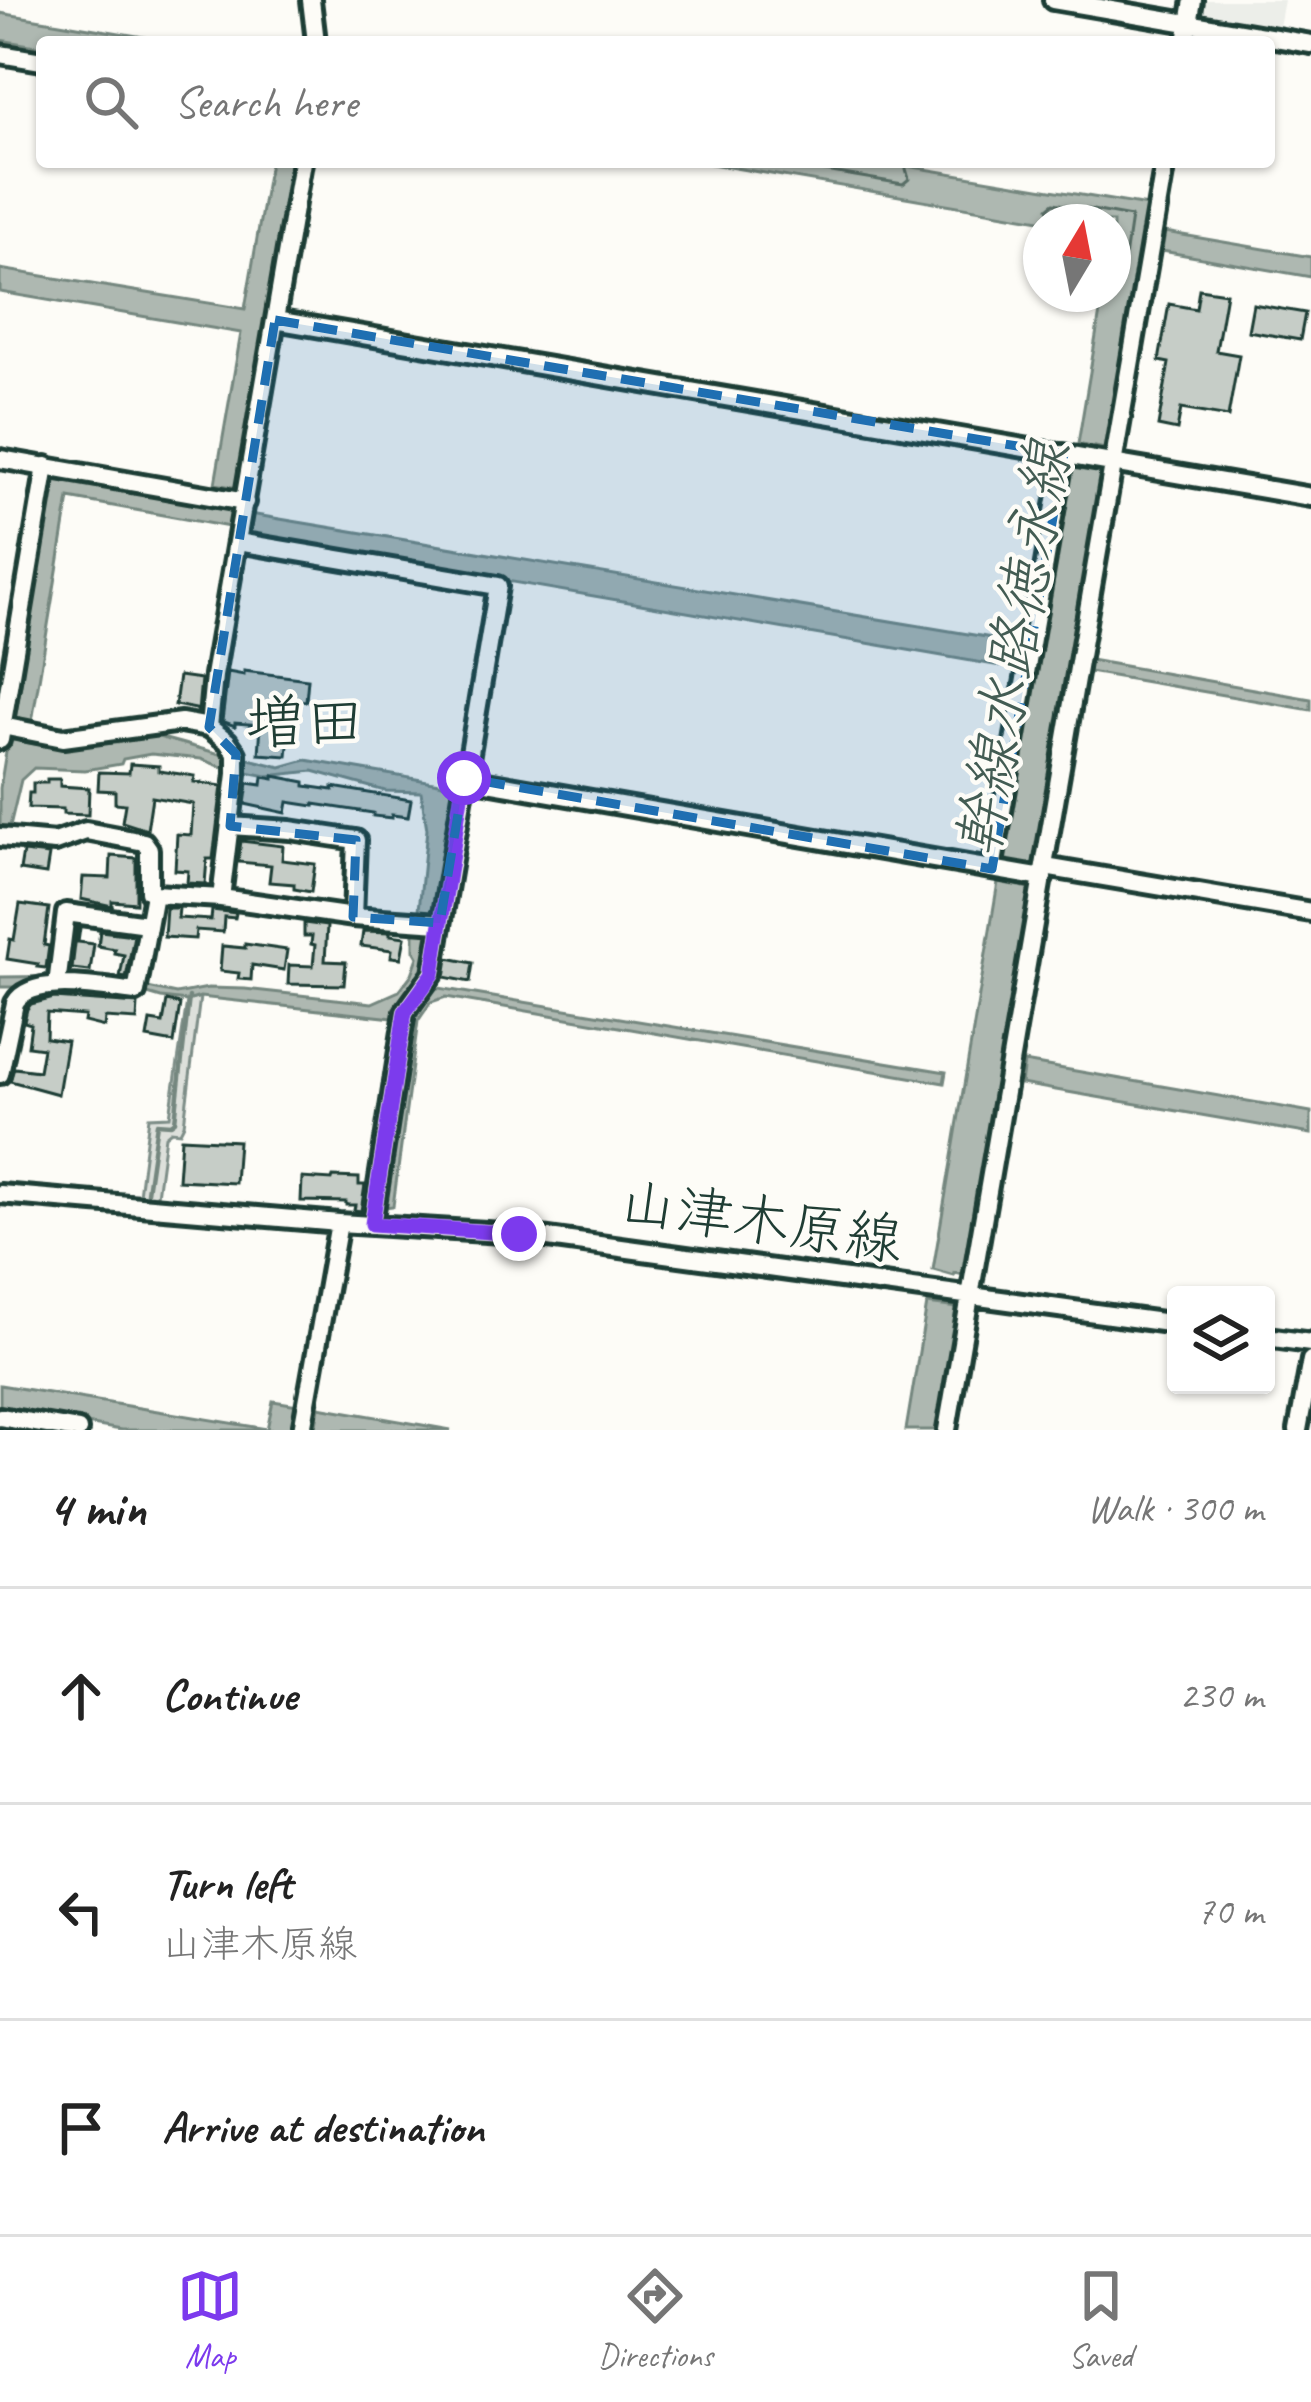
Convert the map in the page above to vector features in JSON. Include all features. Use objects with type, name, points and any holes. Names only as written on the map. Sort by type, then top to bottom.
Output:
[{"type":"street","points":[[311,0],[315,36]]},
{"type":"street","points":[[1053,0],[1187,33],[1221,36]]},
{"type":"street","points":[[1187,33],[1192,0]]},
{"type":"street","points":[[1275,41],[1311,44]]},
{"type":"street","points":[[0,54],[36,60]]},
{"type":"street","points":[[209,727],[301,168]]},
{"type":"street","points":[[1023,872],[1115,463],[1165,168]]},
{"type":"street","points":[[275,320],[1311,497]]},
{"type":"street","points":[[947,1430],[1080,457]]},
{"type":"street","points":[[0,458],[245,502]]},
{"type":"street","points":[[46,466],[8,646],[11,731],[63,738],[181,722],[209,727],[226,741],[236,764],[221,898]]},
{"type":"street","points":[[238,542],[498,586],[433,974],[405,1012],[372,1224]]},
{"type":"street","points":[[464,778],[1023,872],[1311,913]]},
{"type":"street","points":[[230,826],[356,841],[353,917]]},
{"type":"street","points":[[0,837],[55,842],[86,831],[144,842],[149,849],[149,890],[154,894],[440,923]]},
{"type":"street","points":[[0,1074],[18,995],[24,991],[58,978],[138,987],[154,894]]},
{"type":"street","points":[[58,978],[66,913],[147,924]]},
{"type":"street","name":"山津木原線","points":[[0,1195],[542,1237],[1167,1323]]},
{"type":"street","points":[[302,1430],[339,1223]]},
{"type":"street","points":[[1275,1338],[1311,1343]]},
{"type":"street","points":[[1298,1430],[1311,1360]]},
{"type":"street","points":[[0,1417],[78,1430]]},
{"type":"highlighted area","points":[[275,320],[1064,454],[992,869],[464,778],[440,923],[353,917],[356,840],[230,826],[236,754],[209,727]]},
{"type":"shaded area","points":[[1200,0],[1284,0],[1278,32],[1197,17]]},
{"type":"shaded area","points":[[200,997],[184,1124],[180,1132],[165,1136],[157,1196],[139,1195],[149,1117],[170,1116],[187,1001]]},
{"type":"water","points":[[0,13],[137,36],[36,36],[36,46],[0,40]]},
{"type":"water","points":[[269,168],[292,168],[238,488],[215,484],[241,333],[0,292],[0,269],[245,309]]},
{"type":"water","points":[[735,168],[919,168],[1147,206],[1131,299],[1131,204],[1023,204],[1023,217]]},
{"type":"water","points":[[1165,232],[1311,257],[1311,277],[1162,251]]},
{"type":"water","points":[[1100,312],[1129,312],[1105,449],[1078,444]]},
{"type":"water","points":[[1082,463],[1101,472],[1033,867],[1004,862],[1071,467],[1081,468]]},
{"type":"water","points":[[50,473],[232,507],[229,527],[69,498],[32,722],[11,718]]},
{"type":"water","name":"幹線水路徳永線","points":[[250,514],[1022,643],[1018,669],[246,536]]},
{"type":"water","points":[[1090,660],[1311,699],[1311,710],[1089,672]]},
{"type":"water","points":[[151,735],[228,753],[230,770],[201,759],[151,754],[85,770],[34,768],[21,780],[10,826],[0,826],[8,739],[57,748]]},
{"type":"water","points":[[241,757],[281,767],[306,760],[454,788],[433,913],[419,910],[427,829],[421,792],[385,791],[313,771],[267,776],[242,771]]},
{"type":"water","points":[[998,882],[1029,888],[964,1275],[954,1276],[933,1270]]},
{"type":"water","points":[[414,928],[431,931],[423,972],[394,1018],[200,997],[187,1001],[124,987],[0,987],[0,977],[91,976],[176,994],[208,988],[245,989],[372,1003],[399,991],[412,974],[418,957]]},
{"type":"water","points":[[433,987],[946,1072],[944,1083],[446,997],[431,1002],[418,1021],[393,1206],[384,1207],[410,1018]]},
{"type":"water","points":[[1024,1062],[1311,1112],[1311,1134],[1021,1084]]},
{"type":"water","points":[[927,1304],[958,1308],[937,1430],[906,1430]]},
{"type":"water","points":[[0,1385],[267,1429],[273,1401],[298,1405],[294,1430],[121,1430],[0,1409]]},
{"type":"water","points":[[319,1407],[451,1430],[315,1430]]},
{"type":"building","points":[[1199,289],[1226,293],[1216,351],[1239,355],[1228,417],[1181,409],[1177,430],[1158,426],[1169,363],[1159,361],[1169,304],[1196,309]]},
{"type":"building","points":[[1253,304],[1305,313],[1300,340],[1248,331]]},
{"type":"building","points":[[244,671],[308,679],[306,701],[295,700],[287,756],[259,754],[261,725],[235,726],[222,721],[228,672],[244,675]]},
{"type":"building","points":[[179,676],[201,679],[198,712],[175,705]]},
{"type":"building","points":[[130,764],[159,766],[159,771],[222,786],[213,859],[207,859],[205,884],[187,883],[188,871],[175,870],[177,834],[191,835],[193,804],[152,797],[147,830],[122,822],[125,804],[115,803],[115,791],[98,790],[99,772],[129,773]]},
{"type":"building","points":[[263,777],[305,782],[305,786],[411,800],[408,817],[288,802],[286,813],[245,804],[248,783],[262,785]]},
{"type":"building","points":[[47,779],[60,779],[60,786],[89,788],[88,815],[28,808],[33,783],[47,783]]},
{"type":"building","points":[[241,841],[283,846],[282,860],[315,864],[311,892],[294,889],[294,884],[269,882],[271,865],[238,862]]},
{"type":"building","points":[[23,852],[49,855],[46,874],[20,870]]},
{"type":"building","points":[[111,856],[136,858],[136,903],[112,901],[112,906],[81,899],[83,877],[110,878]]},
{"type":"building","points":[[20,904],[49,908],[46,968],[7,959]]},
{"type":"building","points":[[166,908],[179,908],[178,918],[211,920],[212,910],[236,913],[235,918],[224,917],[223,932],[196,930],[195,939],[164,937]]},
{"type":"building","points":[[304,923],[327,926],[325,961],[346,962],[344,985],[288,984],[289,965],[313,966],[315,945],[312,936],[304,936]]},
{"type":"building","points":[[77,927],[78,942],[94,944],[90,971],[72,969]]},
{"type":"building","points":[[100,931],[134,935],[126,978],[120,977],[124,955],[98,946]]},
{"type":"building","points":[[363,931],[405,937],[401,958],[391,957],[392,950],[361,946]]},
{"type":"building","points":[[245,944],[287,950],[284,970],[252,965],[251,980],[220,971],[222,946],[245,948]]},
{"type":"building","points":[[448,958],[473,963],[470,982],[445,977]]},
{"type":"building","points":[[54,998],[138,1004],[137,1020],[105,1018],[104,1027],[84,1022],[85,1016],[47,1013],[46,1038],[67,1041],[58,1094],[10,1081],[14,1068],[39,1071],[43,1048],[28,1046],[31,1024],[24,1022],[31,1004]]},
{"type":"building","points":[[167,1001],[180,1004],[174,1043],[147,1038],[150,1021],[163,1023]]},
{"type":"building","points":[[181,1138],[238,1141],[235,1183],[178,1180]]},
{"type":"building","points":[[302,1178],[359,1178],[359,1185],[365,1185],[361,1211],[346,1202],[301,1201]]},
{"type":"waterway","points":[[147,1192],[157,1123],[175,1121],[189,997]]},
{"type":"district","name":"増田","points":[[305,722]]},
{"type":"route","points":[[464,778],[433,974],[405,1012],[372,1224],[519,1234]]}]
